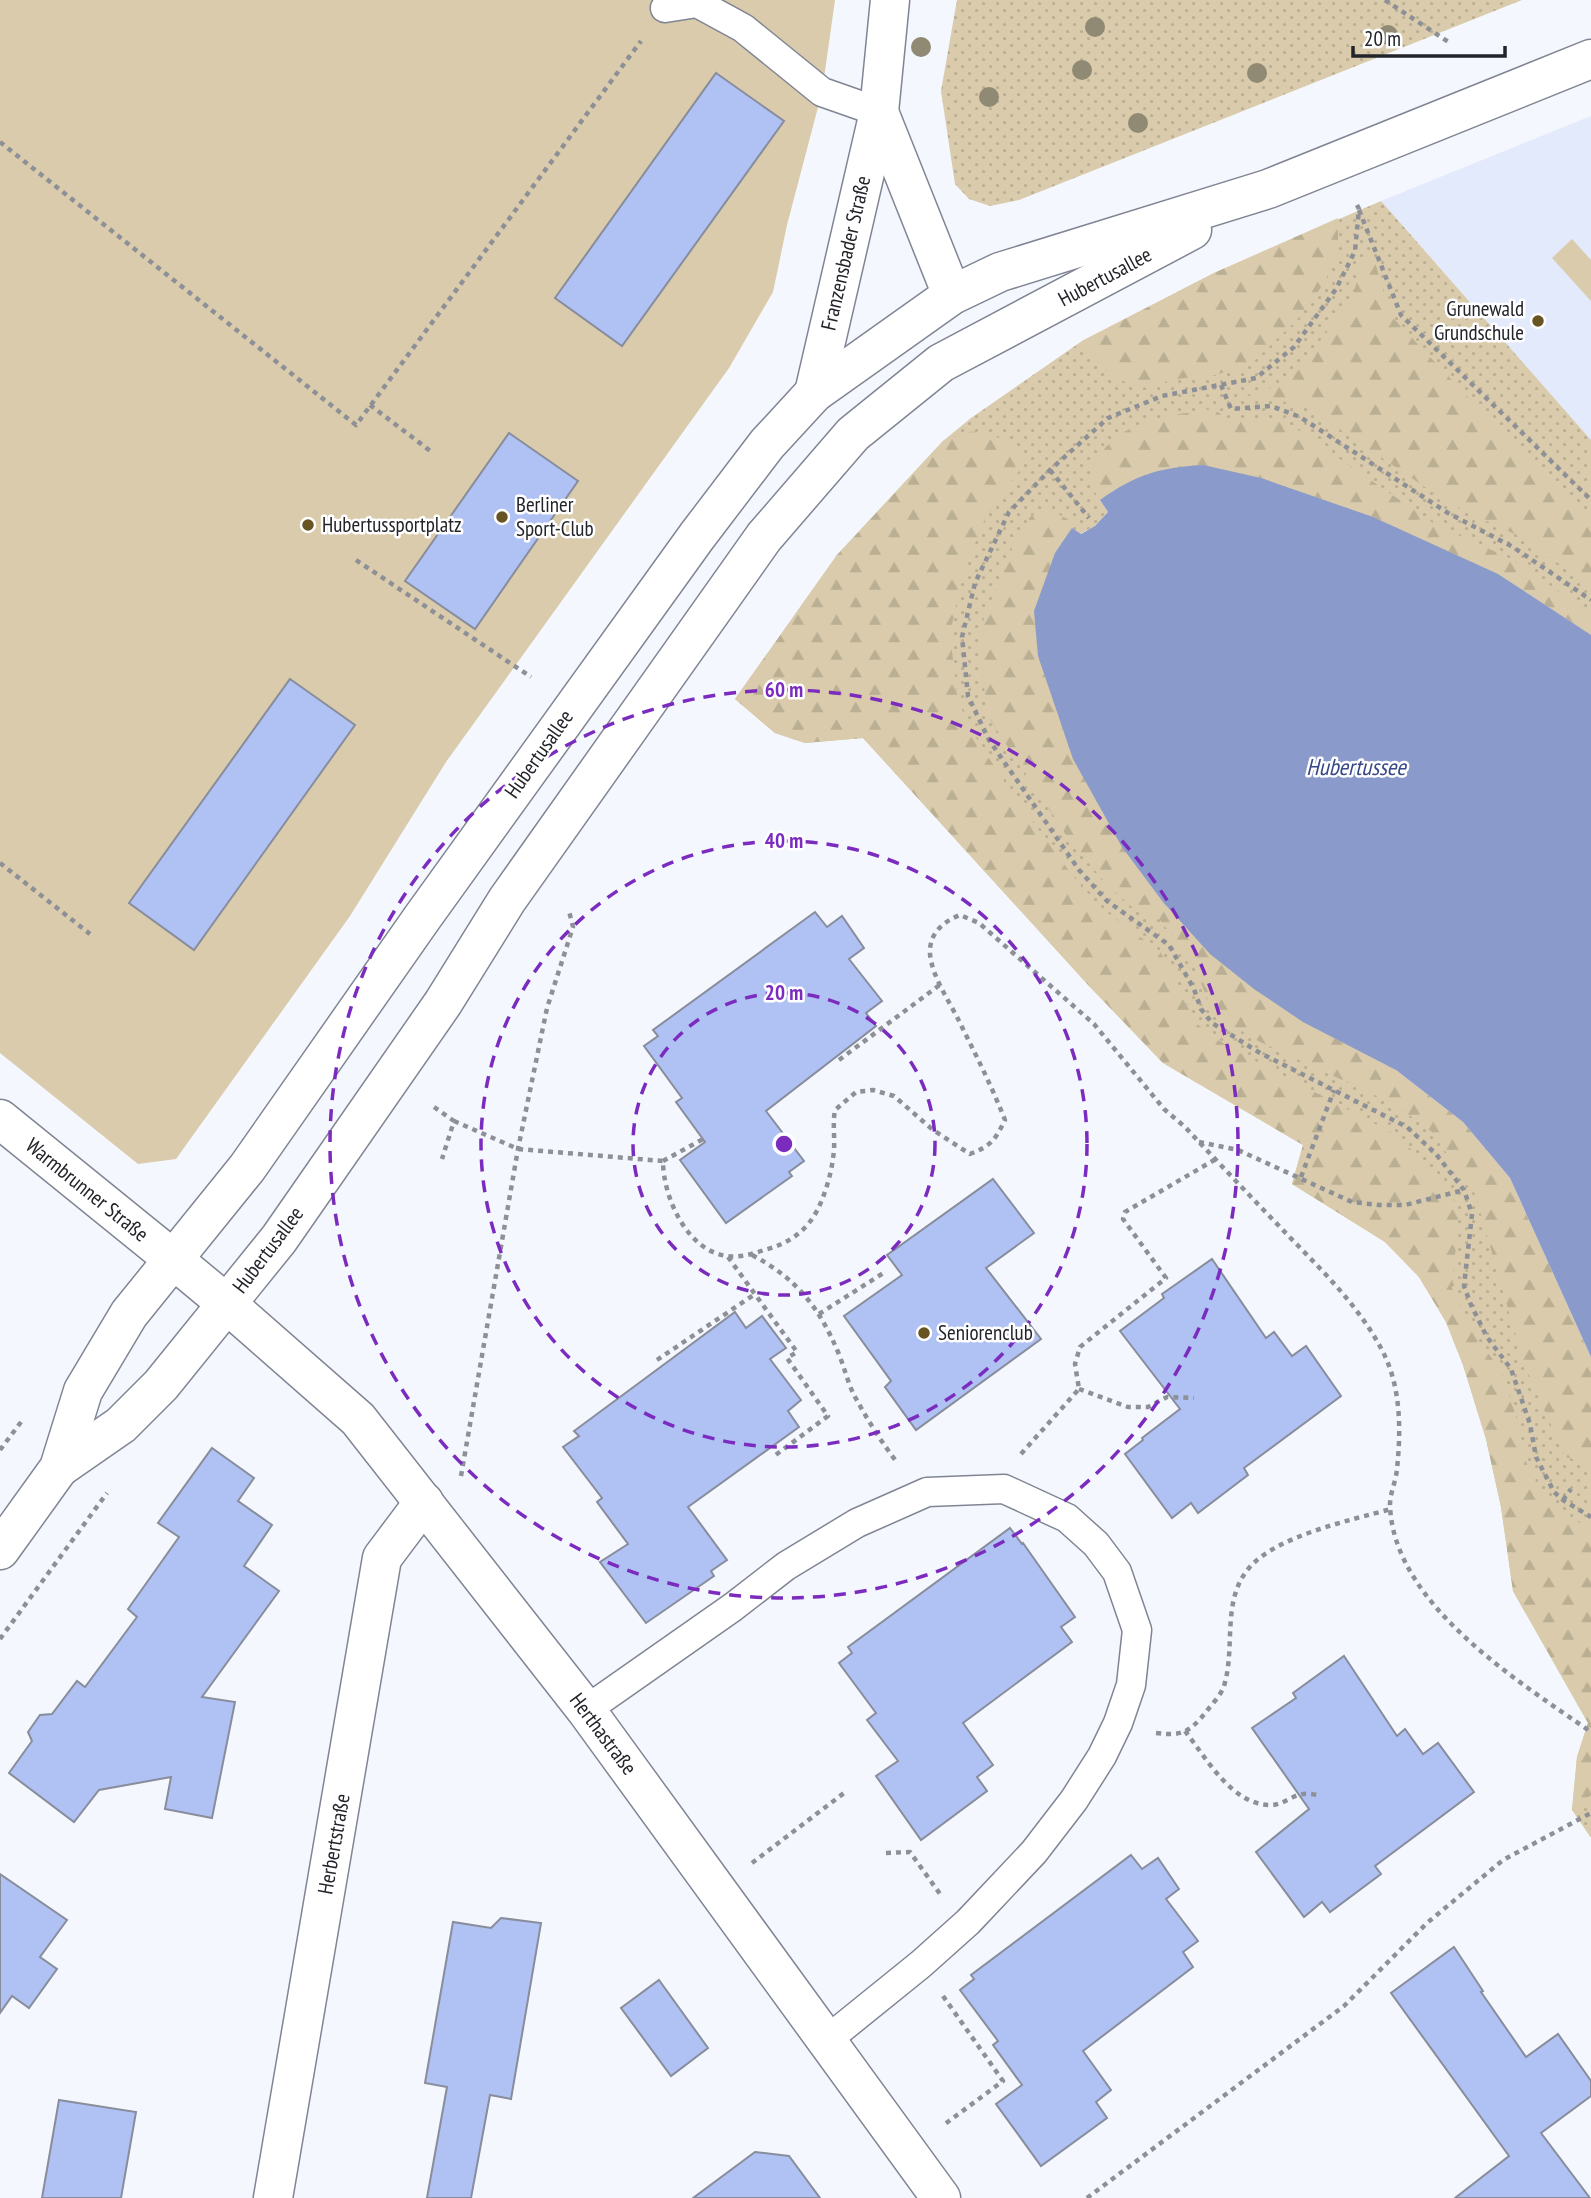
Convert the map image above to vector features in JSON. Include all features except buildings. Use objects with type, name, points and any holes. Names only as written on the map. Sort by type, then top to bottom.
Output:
[{"type":"main road","name":"Franzensbader Straße","points":[[814,393],[879,112],[890,0]]},
{"type":"main road","name":"Hubertusallee","points":[[0,1550],[59,1468],[83,1391],[129,1314],[247,1168],[446,884],[689,547],[767,444],[814,393],[952,295],[1000,272],[1268,189],[1591,59]]},
{"type":"main road","name":"Franzensbader Straße","points":[[879,112],[952,295]]},
{"type":"main road","name":"Hubertusallee","points":[[59,1468],[121,1425],[161,1385],[279,1239],[443,1003],[507,900],[764,537],[853,434],[941,363],[1268,189]]},
{"type":"main road","points":[[941,363],[952,295]]},
{"type":"main road","name":"Warmbrunner Straße","points":[[0,1119],[174,1260]]},
{"type":"main road","name":"Hubertusallee","points":[[174,1260],[227,1304]]},
{"type":"main road","name":"Herthastraße","points":[[227,1304],[358,1419],[586,1710],[941,2198]]},
{"type":"main road","name":"Herbertstraße","points":[[273,2198],[382,1558],[424,1502]]},
{"type":"lane","points":[[665,8],[697,4],[743,28],[822,92],[879,112]]},
{"type":"lane","points":[[586,1710],[733,1607],[786,1566],[857,1523],[927,1492],[1004,1489],[1067,1518],[1096,1544],[1117,1572],[1137,1630],[1131,1685],[1118,1723],[1102,1756],[1074,1800],[1034,1852],[963,1926],[921,1964],[827,2040]]},
{"type":"path","points":[[1385,0],[1450,43]]},
{"type":"path","points":[[0,142],[356,425],[665,8]]},
{"type":"path","points":[[1591,500],[1401,315],[1358,207],[1355,251],[1336,289],[1294,347],[1256,379],[1162,396],[1108,418],[1050,470],[1009,512],[975,583],[962,637],[968,696],[989,740],[1079,870],[1107,901],[1169,945],[1194,989],[1201,1009],[1212,1023],[1251,1048],[1407,1127],[1436,1154],[1464,1190],[1472,1214],[1464,1286],[1467,1296],[1488,1337],[1511,1368],[1530,1424],[1536,1457],[1554,1492],[1591,1517]]},
{"type":"path","points":[[1221,385],[1231,409],[1272,406],[1300,417],[1448,513],[1513,547],[1591,600]]},
{"type":"path","points":[[370,405],[433,453]]},
{"type":"path","points":[[1050,470],[1088,518]]},
{"type":"path","points":[[356,560],[531,677]]},
{"type":"path","points":[[0,863],[90,934]]},
{"type":"path","points":[[460,1477],[518,1149],[547,1008],[573,928],[569,911]]},
{"type":"path","points":[[663,1161],[667,1195],[677,1217],[709,1251],[728,1256],[751,1254],[784,1245],[802,1232],[817,1211],[827,1185],[834,1156],[832,1128],[835,1110],[856,1091],[873,1090],[894,1096],[933,1130],[970,1153],[983,1149],[996,1139],[1004,1121],[989,1080],[941,984],[930,954],[932,938],[943,922],[960,915],[979,923],[1094,1024],[1164,1109],[1323,1270],[1359,1313],[1384,1355],[1394,1385],[1399,1422],[1397,1471],[1391,1509],[1393,1535],[1416,1582],[1447,1619],[1484,1654],[1591,1732]]},
{"type":"path","points":[[839,1060],[941,984]]},
{"type":"path","points":[[1301,1177],[1334,1090]]},
{"type":"path","points":[[434,1107],[454,1121],[518,1149],[663,1161],[705,1138]]},
{"type":"path","points":[[442,1159],[454,1121]]},
{"type":"path","points":[[1199,1142],[1238,1150],[1352,1202],[1405,1205],[1464,1190]]},
{"type":"path","points":[[1079,1389],[1075,1364],[1080,1347],[1166,1278],[1122,1219],[1125,1212],[1216,1159]]},
{"type":"path","points":[[751,1254],[784,1275],[800,1289],[820,1314],[838,1351],[853,1392],[872,1424],[901,1467],[927,1492]]},
{"type":"path","points":[[728,1256],[797,1352],[788,1358],[828,1416],[773,1457]]},
{"type":"path","points":[[820,1314],[885,1272]]},
{"type":"path","points":[[657,1360],[755,1294]]},
{"type":"path","points":[[1079,1389],[1128,1406],[1148,1407],[1167,1397],[1194,1398]]},
{"type":"path","points":[[1004,1489],[1018,1458],[1079,1389]]},
{"type":"path","points":[[0,1639],[115,1482]]},
{"type":"path","points":[[1563,1500],[1571,1489]]},
{"type":"path","points":[[1320,1795],[1302,1794],[1275,1805],[1256,1803],[1243,1798],[1185,1731],[1193,1729],[1223,1689],[1229,1663],[1231,1604],[1241,1579],[1249,1568],[1261,1556],[1284,1544],[1336,1524],[1391,1509]]},
{"type":"path","points":[[743,1870],[844,1793]]},
{"type":"path","points":[[1087,2198],[1344,2006],[1427,1923],[1503,1860],[1591,1813]]},
{"type":"path","points":[[886,1853],[910,1852],[963,1926]]},
{"type":"path","points":[[921,1964],[1003,2081],[944,2125]]},
{"type":"shaded area","name":"Grunewald Grundschule","points":[[1591,116],[1591,440],[1381,201]]},
{"type":"green space","name":"Hubertussportplatz","points":[[0,0],[835,0],[822,92],[787,225],[773,292],[729,368],[446,762],[350,916],[176,1159],[138,1164],[0,1053]]},
{"type":"green space","points":[[957,0],[1522,0],[1019,200],[990,206],[969,199],[955,184],[941,91]]},
{"type":"green space","points":[[1381,201],[1591,440],[1591,635],[1498,574],[1100,500],[1108,512],[1095,526],[1080,534],[1072,528],[1396,1070],[1591,1357],[1591,1838],[1572,1810],[1577,1757],[1588,1723],[1513,1591],[1501,1507],[1486,1439],[1463,1365],[1446,1322],[1419,1277],[1385,1242],[1292,1184],[1303,1145],[1163,1063],[863,738],[805,743],[775,733],[735,699],[837,555],[943,441],[971,418],[1082,341],[1214,273]]},
{"type":"green space","points":[[1338,218],[1338,250],[1325,282],[1296,321],[1250,365],[1215,375],[1176,379],[1143,388],[1123,381],[1102,368],[1082,341],[1214,273]]},
{"type":"green space","points":[[1572,239],[1591,260],[1591,301],[1552,258]]},
{"type":"green space","points":[[1365,252],[1374,259],[1394,319],[1591,523],[1591,586],[1519,536],[1450,504],[1307,407],[1272,399],[1243,398],[1268,389],[1296,373],[1352,299]]},
{"type":"green space","points":[[1214,409],[1230,422],[1269,418],[1295,428],[1436,525],[1509,558],[1591,613],[1591,635],[1498,574],[1373,517],[1261,478],[1203,465],[1166,467],[1124,484],[1100,500],[1092,485],[1091,473],[1106,448],[1118,436],[1164,417]]},
{"type":"green space","points":[[984,431],[1011,444],[1027,460],[986,516],[962,577],[950,634],[958,702],[980,745],[1072,875],[1100,907],[1160,952],[1171,969],[1196,1023],[1238,1052],[1398,1136],[1448,1188],[1459,1213],[1452,1288],[1480,1343],[1501,1370],[1519,1426],[1526,1462],[1546,1501],[1591,1530],[1591,1795],[1572,1810],[1577,1757],[1588,1723],[1513,1591],[1501,1507],[1486,1439],[1463,1365],[1446,1322],[1419,1277],[1385,1242],[1292,1184],[1303,1145],[1163,1063],[863,738],[805,743],[775,733],[735,699],[837,555],[943,441],[968,432]]},
{"type":"green space","points":[[1047,508],[1069,520],[1072,528],[1055,553],[1038,656],[1073,759],[1122,847],[1254,989],[1303,1022],[1396,1070],[1463,1122],[1510,1178],[1591,1357],[1591,1464],[1565,1457],[1524,1364],[1475,1194],[1431,1131],[1394,1104],[1256,1040],[1226,1021],[1207,998],[1194,965],[1160,920],[1132,907],[1109,887],[1070,841],[989,718],[982,674],[981,626],[1018,534],[1031,516]]},
{"type":"water","name":"Hubertussee","points":[[1203,465],[1261,478],[1373,517],[1498,574],[1591,635],[1591,1357],[1510,1178],[1463,1122],[1396,1070],[1303,1022],[1254,989],[1210,954],[1163,902],[1122,847],[1073,759],[1038,656],[1034,611],[1055,553],[1072,528],[1081,534],[1095,526],[1108,512],[1100,500],[1113,491],[1148,474]]},
{"type":"place","name":"Grunewald Grundschule","points":[[1538,321]]},
{"type":"place","name":"Berliner Sport-Club","points":[[502,517]]},
{"type":"place","name":"Hubertussportplatz","points":[[308,525]]},
{"type":"place","name":"Seniorenclub","points":[[924,1333]]}]
